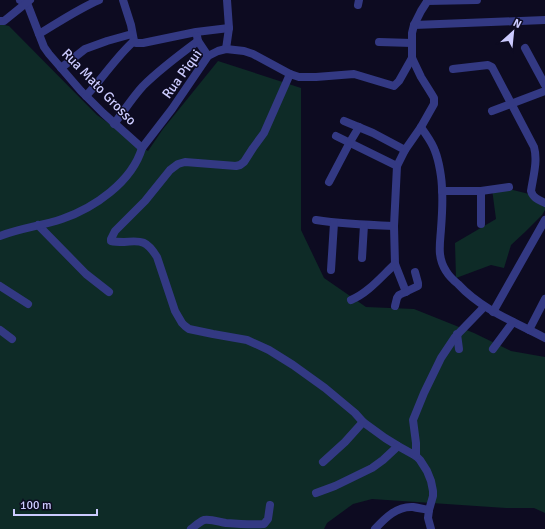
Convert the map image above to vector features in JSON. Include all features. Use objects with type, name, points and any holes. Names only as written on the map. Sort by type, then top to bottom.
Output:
[{"type":"street","points":[[39,34],[76,11],[99,0]]},
{"type":"street","points":[[123,0],[136,43],[143,43],[196,32],[229,28]]},
{"type":"street","points":[[227,0],[229,28],[226,49],[238,50],[253,54],[290,74],[299,77],[354,74],[394,86],[412,58]]},
{"type":"street","points":[[406,292],[395,264],[394,226],[397,166],[405,150],[421,127],[434,104],[434,98],[412,58],[412,33],[414,25],[427,0],[476,0]]},
{"type":"street","points":[[0,21],[4,21],[26,1]]},
{"type":"street","name":"Rua Mato Grosso","points":[[26,1],[44,47],[49,54],[86,96],[114,124],[142,148]]},
{"type":"street","points":[[414,25],[545,20]]},
{"type":"street","points":[[196,32],[198,41],[208,56]]},
{"type":"street","points":[[61,68],[85,49],[107,41],[133,37]]},
{"type":"street","points":[[86,96],[98,83],[133,37]]},
{"type":"street","points":[[114,124],[142,87],[160,70],[198,41]]},
{"type":"street","points":[[379,42],[412,43]]},
{"type":"street","points":[[525,48],[545,85]]},
{"type":"street","name":"Rua Piqui","points":[[0,236],[62,219],[78,212],[106,195],[125,179],[132,170],[140,156],[142,148],[172,109],[208,56],[226,49]]},
{"type":"street","points":[[453,69],[488,64],[490,66],[534,147],[536,153],[531,191],[536,198],[545,203]]},
{"type":"street","points":[[290,74],[264,133],[244,162],[236,166],[185,162],[178,164],[170,170],[145,201],[121,225],[111,239],[113,242],[132,241],[143,242],[149,245],[157,257],[175,311],[182,323],[189,329],[247,340],[269,350],[325,388],[355,413],[363,422],[398,446],[416,456],[427,471],[431,481],[433,496],[428,518],[431,529]]},
{"type":"street","points":[[492,111],[545,91]]},
{"type":"street","points":[[344,121],[383,138],[405,150]]},
{"type":"street","points":[[329,182],[359,127]]},
{"type":"street","points":[[421,127],[435,151],[441,179],[442,191],[439,252],[445,269],[471,298],[484,307],[545,338]]},
{"type":"street","points":[[336,136],[397,166]]},
{"type":"street","points":[[442,191],[481,191],[509,187]]},
{"type":"street","points":[[481,191],[481,224]]},
{"type":"street","points":[[316,220],[334,223],[394,226]]},
{"type":"street","points":[[493,312],[545,220]]},
{"type":"street","points":[[331,270],[334,223]]},
{"type":"street","points":[[38,225],[86,274],[109,292]]},
{"type":"street","points":[[362,258],[364,225]]},
{"type":"street","points":[[351,300],[364,293],[395,264]]},
{"type":"street","points":[[395,306],[398,296],[419,285],[415,272]]},
{"type":"street","points":[[0,286],[28,304]]},
{"type":"street","points":[[529,330],[545,299]]},
{"type":"street","points":[[416,456],[413,420],[424,393],[441,358],[457,334],[484,307]]},
{"type":"street","points":[[493,349],[514,322]]},
{"type":"street","points":[[0,330],[12,339]]},
{"type":"street","points":[[457,334],[459,349]]},
{"type":"street","points":[[323,462],[345,442],[363,422]]},
{"type":"street","points":[[316,493],[335,486],[372,468],[398,446]]},
{"type":"street","points":[[191,529],[203,520],[237,524],[264,524],[268,519],[270,505]]},
{"type":"street","points":[[376,529],[385,518],[396,510],[412,507],[429,510]]},
{"type":"green space","points":[[0,24],[9,26],[97,115],[148,151],[163,129],[218,61],[301,88],[301,230],[324,278],[366,307],[414,309],[474,333],[511,351],[545,357],[545,513],[534,508],[506,508],[372,499],[353,504],[327,523],[324,529],[0,529]]},
{"type":"green space","points":[[492,189],[513,190],[533,195],[545,203],[545,210],[542,215],[511,245],[504,268],[491,265],[456,278],[455,243],[496,219]]}]
